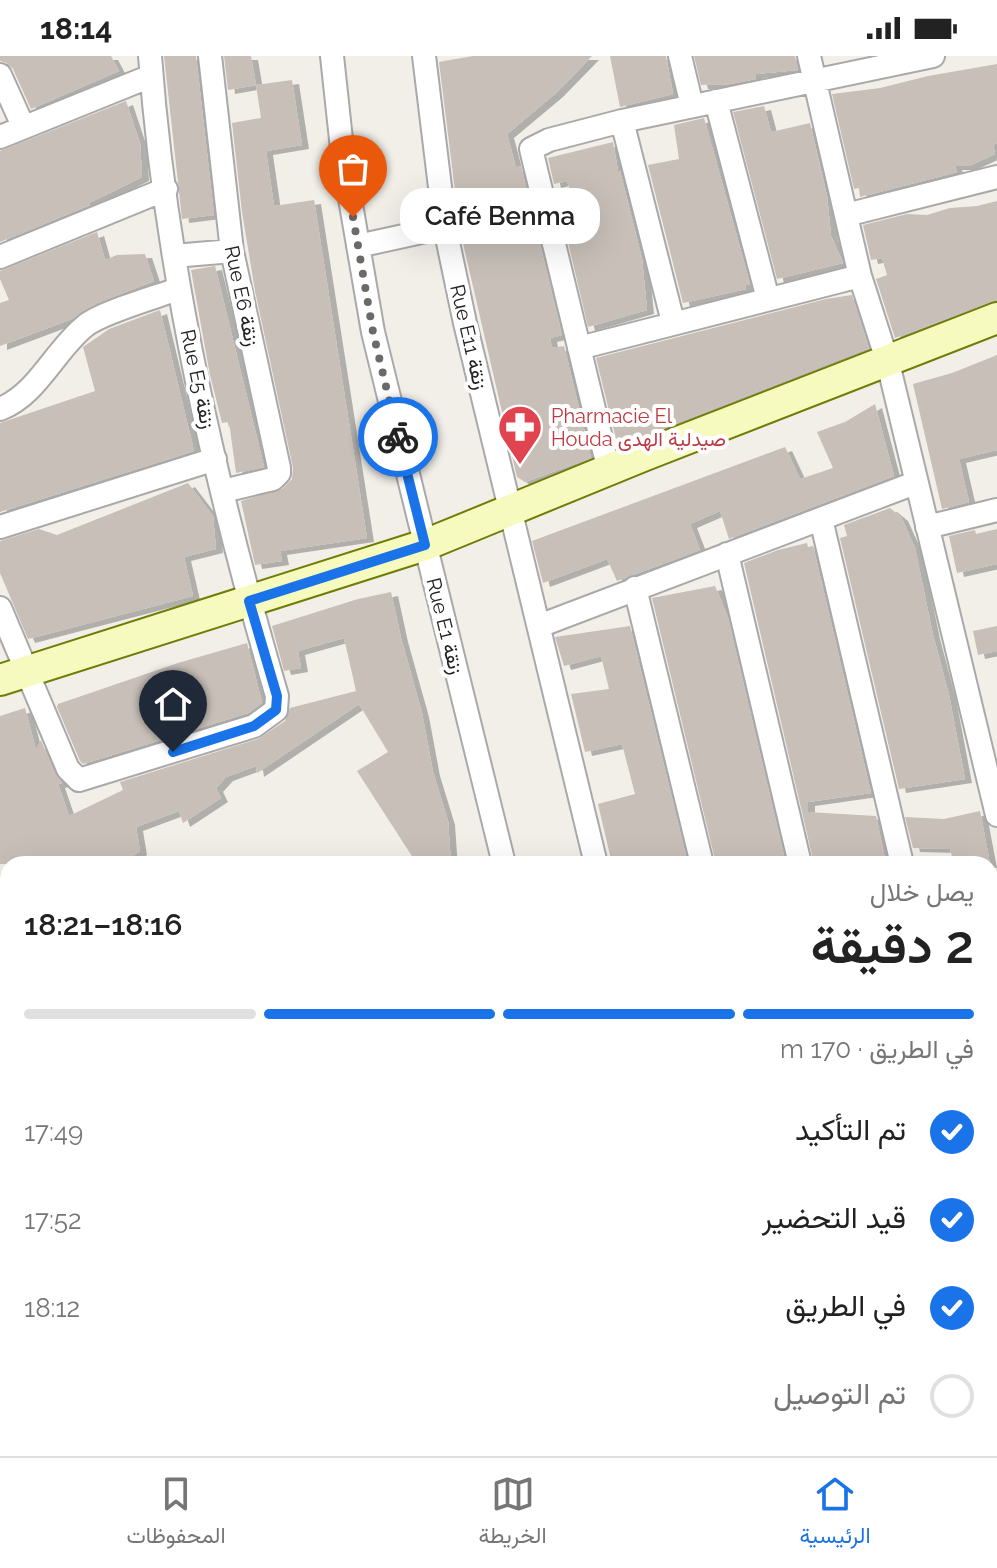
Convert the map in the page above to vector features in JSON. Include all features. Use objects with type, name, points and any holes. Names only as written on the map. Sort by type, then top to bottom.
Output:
[{"type":"street","name":"Rue E6 زنقة","points":[[210,56],[232,251],[279,473],[273,479],[223,491]]},
{"type":"street","name":"Rue E1 زنقة","points":[[332,56],[343,158],[373,332],[502,856]]},
{"type":"street","name":"Rue E11 زنقة","points":[[425,56],[445,228],[594,856]]},
{"type":"street","points":[[680,56],[692,106]]},
{"type":"street","points":[[809,56],[860,276],[888,363],[915,483],[992,772],[997,815]]},
{"type":"street","points":[[609,471],[531,149],[549,140],[622,121],[933,56]]},
{"type":"street","points":[[0,137],[150,66]]},
{"type":"street","name":"Rue E5 زنقة","points":[[14,676],[68,769],[79,780],[254,726],[276,710],[277,696],[249,601],[178,289],[150,66]]},
{"type":"street","points":[[0,75],[23,126]]},
{"type":"street","points":[[716,101],[768,299]]},
{"type":"street","points":[[622,121],[673,322]]},
{"type":"street","points":[[846,215],[997,177]]},
{"type":"street","points":[[0,257],[166,189]]},
{"type":"street","points":[[358,246],[545,205]]},
{"type":"street","points":[[174,256],[232,251]]},
{"type":"street","points":[[579,348],[860,276]]},
{"type":"street","points":[[0,409],[28,391],[73,336],[90,322],[178,289]]},
{"type":"street","points":[[0,608],[14,676],[425,545],[997,318]]},
{"type":"street","points":[[0,527],[215,459]]},
{"type":"street","points":[[539,626],[915,483]]},
{"type":"street","points":[[927,527],[997,510]]},
{"type":"street","points":[[821,519],[900,856]]},
{"type":"street","points":[[727,554],[798,856]]},
{"type":"street","points":[[635,588],[700,856]]},
{"type":"building","points":[[0,56],[111,56],[119,71],[31,109],[13,69],[0,61]]},
{"type":"building","points":[[164,56],[196,56],[214,215],[182,219]]},
{"type":"building","points":[[224,56],[251,56],[256,85],[228,90]]},
{"type":"building","points":[[473,56],[592,56],[556,93],[507,134],[516,168],[521,166],[527,191],[457,207],[439,62]]},
{"type":"building","points":[[610,56],[666,56],[673,94],[620,107]]},
{"type":"building","points":[[694,56],[795,56],[798,70],[755,74],[756,79],[730,84],[701,85]]},
{"type":"building","points":[[997,64],[995,154],[969,166],[955,166],[957,172],[860,197],[859,188],[854,189],[832,94],[880,88]]},
{"type":"building","points":[[292,80],[302,145],[266,151],[274,206],[314,200],[367,538],[280,551],[282,561],[255,565],[241,501],[282,489],[292,479],[293,468],[255,291],[232,123],[261,118],[256,85]]},
{"type":"building","points":[[126,101],[140,143],[142,177],[90,205],[0,242],[0,151]]},
{"type":"building","points":[[764,106],[771,132],[810,123],[827,196],[831,236],[843,263],[777,279],[733,112]]},
{"type":"building","points":[[704,118],[750,284],[745,285],[746,289],[683,303],[648,165],[679,159],[674,125]]},
{"type":"building","points":[[613,142],[642,259],[647,310],[588,327],[558,201],[572,196],[567,181],[554,184],[548,158]]},
{"type":"building","points":[[997,201],[997,300],[895,338],[876,279],[887,275],[882,258],[871,260],[863,225],[907,214],[927,215]]},
{"type":"building","points":[[535,224],[562,335],[550,338],[552,348],[564,346],[591,458],[525,482],[517,477],[462,239]]},
{"type":"building","points":[[97,232],[105,260],[117,255],[145,254],[154,281],[97,303],[72,319],[0,346],[0,303],[9,300],[0,271]]},
{"type":"building","points":[[215,266],[264,467],[236,473],[229,422],[222,423],[210,375],[191,270]]},
{"type":"building","points":[[852,295],[869,348],[639,438],[617,443],[596,358]]},
{"type":"building","points":[[160,310],[194,451],[0,512],[0,423],[95,391],[83,347],[109,329]]},
{"type":"building","points":[[997,355],[997,450],[959,459],[969,502],[942,509],[913,384]]},
{"type":"building","points":[[875,404],[894,476],[729,539],[720,511],[690,524],[700,550],[617,581],[607,559],[543,583],[532,541],[785,447],[800,479],[833,468],[817,432],[845,422]]},
{"type":"building","points":[[188,483],[213,516],[216,549],[184,557],[193,596],[28,639],[0,573],[0,541],[39,529],[57,535]]},
{"type":"building","points":[[890,508],[901,517],[915,548],[965,779],[899,789],[840,538],[847,536],[844,525]]},
{"type":"building","points":[[997,529],[997,564],[957,573],[949,536]]},
{"type":"building","points":[[807,543],[808,547],[813,546],[871,793],[808,802],[808,812],[876,816],[884,856],[812,856],[744,563]]},
{"type":"building","points":[[715,586],[728,618],[784,856],[714,856],[652,598]]},
{"type":"building","points":[[391,592],[422,713],[433,772],[448,821],[450,856],[412,856],[357,771],[388,752],[359,704],[257,773],[256,766],[226,777],[216,788],[221,798],[183,823],[179,811],[136,827],[140,851],[133,856],[0,856],[0,716],[25,708],[36,750],[41,740],[62,783],[58,784],[69,816],[123,790],[120,782],[258,739],[285,721],[290,708],[356,691],[344,638],[298,651],[301,668],[284,671],[272,626]]},
{"type":"building","points":[[630,626],[686,856],[610,856],[598,804],[635,794],[622,744],[585,752],[571,694],[609,689],[601,656],[564,666],[555,637]]},
{"type":"building","points":[[997,626],[997,651],[978,655],[973,631]]},
{"type":"building","points":[[247,643],[262,703],[248,713],[83,764],[80,761],[58,704]]},
{"type":"building","points":[[980,811],[988,856],[952,856],[950,849],[913,848],[905,817],[944,819]]},
{"type":"way so far","points":[[353,217],[373,332],[398,437]]},
{"type":"place","name":"Café Benma","points":[[353,217]]},
{"type":"place","name":"Pharmacie El Houda صيدلية الهدى","points":[[520,466]]},
{"type":"route","points":[[173,752],[254,726],[276,710],[277,696],[249,601],[425,545],[398,437]]}]
